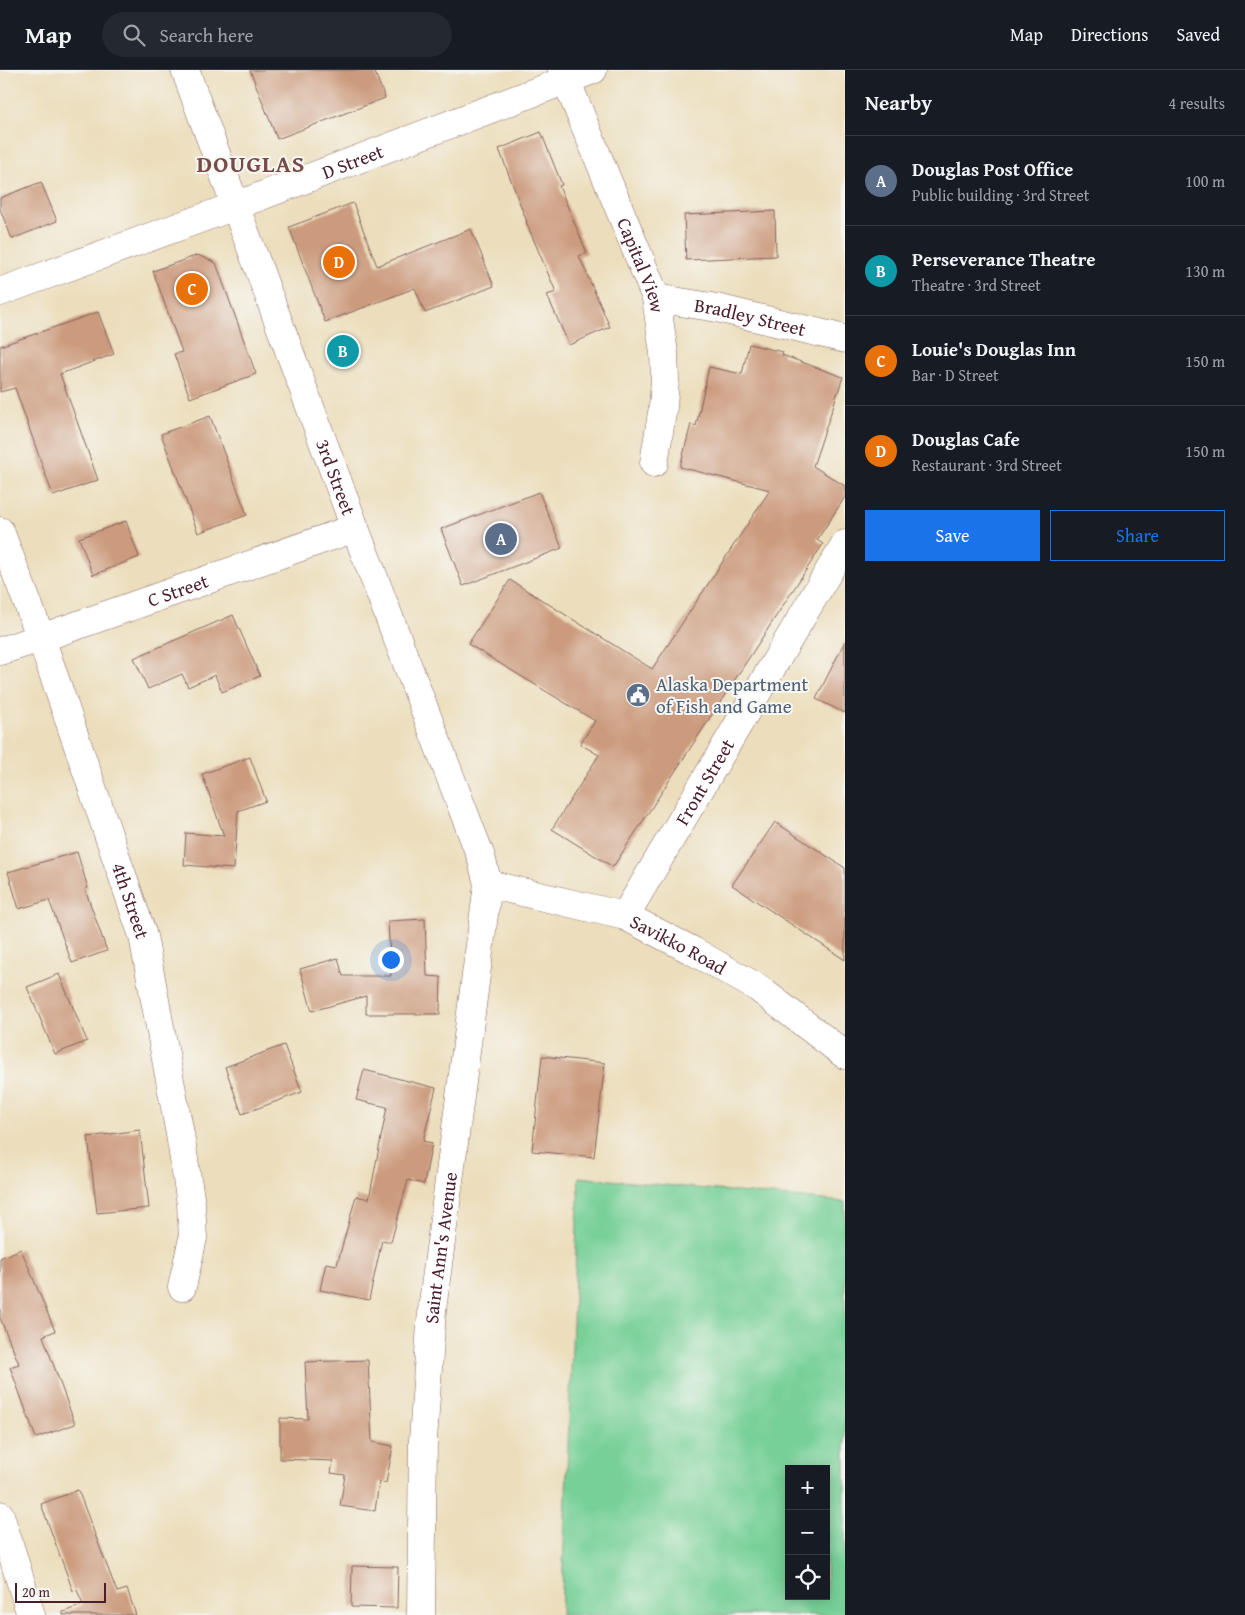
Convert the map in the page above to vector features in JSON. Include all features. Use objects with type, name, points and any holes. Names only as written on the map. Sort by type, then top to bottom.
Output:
[{"type":"street","name":"3rd Street","points":[[185,70],[355,528],[481,857],[488,884]]},
{"type":"street","name":"D Street","points":[[0,292],[235,206],[564,75],[593,70]]},
{"type":"street","name":"Capital View","points":[[564,75],[656,298],[664,353],[665,380],[663,407],[654,463]]},
{"type":"street","name":"Bradley Street","points":[[656,298],[717,308],[845,339]]},
{"type":"street","name":"C Street","points":[[0,651],[355,528]]},
{"type":"street","name":"4th Street","points":[[0,531],[41,638],[143,936],[180,1134],[191,1204],[193,1238],[182,1287]]},
{"type":"street","name":"Front Street","points":[[625,916],[845,544]]},
{"type":"street","name":"Savikko Road","points":[[488,884],[625,916],[693,951],[758,988],[845,1055]]},
{"type":"street","name":"Saint Ann's Avenue","points":[[421,1615],[423,1440],[432,1310],[488,884]]},
{"type":"street","points":[[0,1515],[31,1615]]},
{"type":"green space","points":[[579,1177],[845,1202],[845,1615],[561,1615]]},
{"type":"building","points":[[250,70],[374,70],[385,98],[277,139]]},
{"type":"building","points":[[541,132],[562,185],[559,186],[587,253],[579,256],[610,327],[569,345],[547,295],[556,292],[526,222],[499,149]]},
{"type":"building","points":[[41,182],[57,221],[12,239],[0,209],[0,198]]},
{"type":"building","points":[[353,203],[377,266],[471,229],[494,286],[425,313],[415,288],[325,322],[289,227]]},
{"type":"building","points":[[775,211],[776,256],[686,260],[684,215]]},
{"type":"building","points":[[198,255],[216,263],[256,374],[190,398],[174,354],[182,352],[153,271]]},
{"type":"building","points":[[98,312],[114,354],[60,374],[98,480],[53,496],[15,388],[0,392],[0,346]]},
{"type":"building","name":"Alaska Department of Fish and Game","points":[[749,344],[783,352],[782,355],[843,377],[813,466],[845,486],[845,497],[817,540],[823,544],[613,867],[552,829],[599,755],[580,744],[595,721],[468,644],[510,580],[652,669],[770,490],[680,467],[691,424],[696,426],[709,367],[742,374]]},
{"type":"building","points":[[210,416],[247,515],[198,533],[161,434]]},
{"type":"building","points":[[539,492],[562,548],[463,586],[441,529]]},
{"type":"building","points":[[126,521],[139,557],[93,575],[79,538]]},
{"type":"building","points":[[233,615],[260,676],[222,692],[215,675],[188,687],[182,674],[148,689],[134,658]]},
{"type":"building","points":[[845,641],[845,713],[816,699]]},
{"type":"building","points":[[250,757],[266,801],[238,811],[234,869],[184,865],[186,833],[224,836],[202,774]]},
{"type":"building","points":[[775,822],[845,868],[845,960],[732,885]]},
{"type":"building","points":[[77,852],[88,888],[85,889],[107,951],[72,963],[49,900],[19,909],[8,872]]},
{"type":"building","points":[[425,919],[427,976],[441,977],[440,1014],[366,1014],[366,996],[312,1011],[300,969],[338,958],[343,976],[391,976],[388,921]]},
{"type":"building","points":[[59,974],[87,1041],[55,1054],[27,987]]},
{"type":"building","points":[[284,1045],[302,1092],[242,1114],[225,1067]]},
{"type":"building","points":[[542,1056],[605,1063],[594,1157],[532,1151]]},
{"type":"building","points":[[364,1070],[436,1088],[423,1141],[432,1143],[424,1184],[408,1180],[391,1242],[382,1240],[369,1300],[320,1290],[326,1263],[337,1265],[356,1196],[369,1199],[387,1107],[356,1100]]},
{"type":"building","points":[[140,1130],[149,1208],[97,1213],[88,1137]]},
{"type":"building","points":[[21,1249],[55,1331],[43,1336],[75,1424],[36,1438],[10,1367],[19,1364],[0,1318],[0,1258]]},
{"type":"building","points":[[368,1360],[372,1442],[393,1446],[386,1483],[379,1482],[375,1511],[340,1506],[345,1475],[331,1473],[333,1461],[280,1459],[280,1418],[308,1419],[305,1362]]},
{"type":"building","points":[[78,1490],[117,1592],[127,1589],[136,1615],[63,1615],[63,1612],[83,1605],[77,1590],[73,1591],[41,1504]]},
{"type":"building","points":[[352,1566],[398,1567],[397,1608],[351,1607]]},
{"type":"place","name":"Douglas Cafe","points":[[339,262]]},
{"type":"place","name":"Louie's Douglas Inn","points":[[192,289]]},
{"type":"place","name":"Perseverance Theatre","points":[[343,351]]},
{"type":"place","name":"Douglas Post Office","points":[[501,539]]},
{"type":"place","name":"Alaska Department of Fish and Game","points":[[638,695]]},
{"type":"district","name":"DOUGLAS","points":[[251,164]]}]
